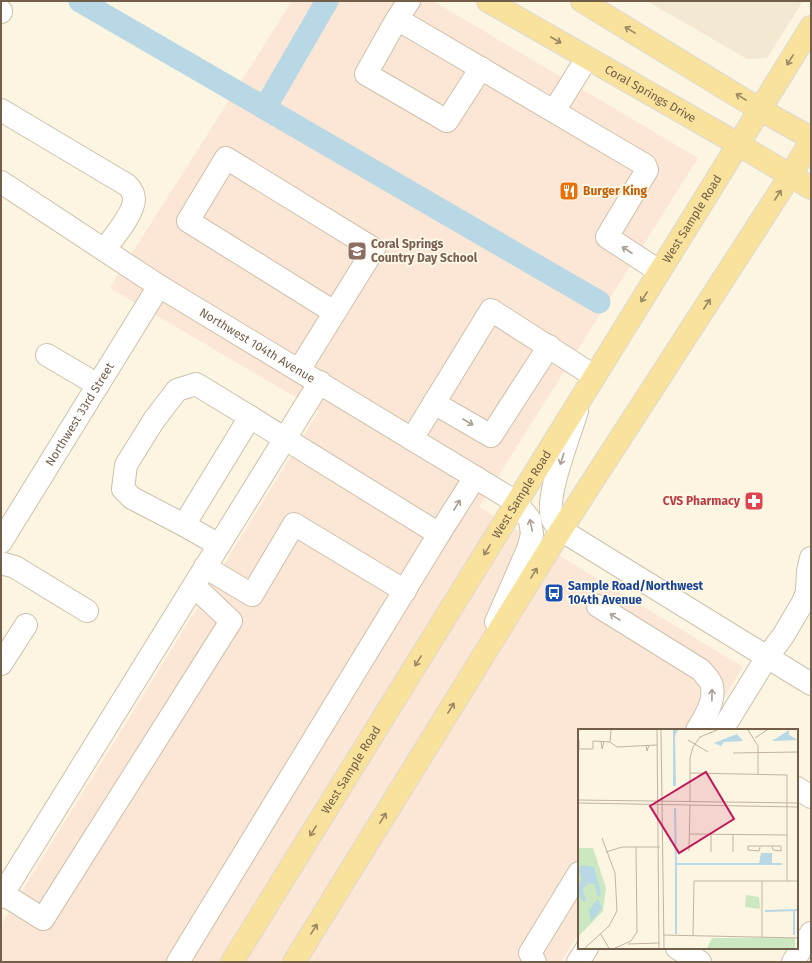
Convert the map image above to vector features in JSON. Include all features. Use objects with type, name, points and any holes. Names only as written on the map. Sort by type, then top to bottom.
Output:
[{"type":"main road","name":"Coral Springs Drive","points":[[488,1],[738,144],[811,188]]},
{"type":"main road","points":[[582,1],[759,109],[811,138]]},
{"type":"main road","name":"West Sample Road","points":[[232,962],[811,26]]},
{"type":"main road","points":[[294,962],[561,530],[790,176],[811,141]]},
{"type":"street","points":[[409,1],[397,19],[366,74],[447,121],[481,68]]},
{"type":"street","points":[[397,19],[646,165],[647,170],[607,237],[659,271]]},
{"type":"street","points":[[554,112],[587,58]]},
{"type":"street","points":[[1,110],[127,185],[132,191],[134,199],[133,207],[104,250]]},
{"type":"street","points":[[299,370],[374,249],[226,158],[188,221],[334,312]]},
{"type":"street","name":"Northwest 104th Avenue","points":[[1,182],[159,286],[320,382],[516,502]]},
{"type":"street","name":"Northwest 33rd Street","points":[[1,542],[159,286]]},
{"type":"street","points":[[412,439],[491,310],[594,376]]},
{"type":"street","points":[[434,403],[491,436],[549,346]]},
{"type":"street","points":[[47,355],[98,385]]},
{"type":"street","points":[[194,586],[231,621],[43,919],[2,896],[320,382]]},
{"type":"street","points":[[219,545],[132,498],[123,489],[126,465],[154,420],[177,390],[196,384],[439,534]]},
{"type":"street","points":[[583,395],[552,491],[550,507],[552,519],[561,530],[811,684]]},
{"type":"street","points":[[184,525],[250,417]]},
{"type":"street","points":[[178,962],[475,477]]},
{"type":"street","points":[[477,665],[528,549],[532,534],[530,520],[516,502]]},
{"type":"street","points":[[206,567],[252,595],[294,524],[405,591]]},
{"type":"street","points":[[723,729],[767,657],[783,636],[804,602],[807,592],[808,571],[811,558]]},
{"type":"street","points":[[1,563],[16,567],[87,611]]},
{"type":"street","points":[[598,606],[701,670],[712,685],[712,702],[706,716],[698,729]]},
{"type":"street","points":[[1,664],[26,625]]},
{"type":"street","points":[[798,789],[811,797]]},
{"type":"street","points":[[535,962],[530,953],[578,875]]},
{"type":"street","points":[[793,962],[811,933]]},
{"type":"street","points":[[578,962],[586,949]]},
{"type":"street","points":[[679,949],[700,962]]},
{"type":"shaded area","points":[[292,1],[433,1],[698,158],[479,507],[743,667],[705,729],[578,729],[578,935],[561,962],[1,962],[1,925],[319,411],[110,288]]},
{"type":"shaded area","points":[[647,1],[803,1],[767,58],[747,59]]},
{"type":"waterway","points":[[80,1],[599,302]]},
{"type":"waterway","points":[[265,108],[327,1]]},
{"type":"place","name":"Burger King","points":[[569,191]]},
{"type":"place","name":"Coral Springs Country Day School","points":[[357,251]]},
{"type":"place","name":"CVS Pharmacy","points":[[754,501]]},
{"type":"place","name":"Sample Road/Northwest 104th Avenue","points":[[554,593]]}]
